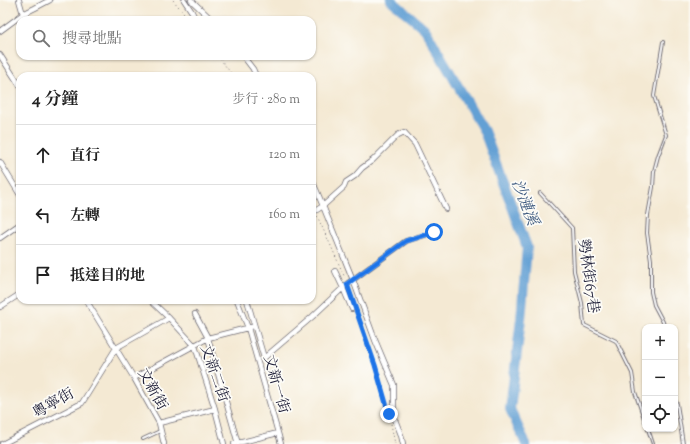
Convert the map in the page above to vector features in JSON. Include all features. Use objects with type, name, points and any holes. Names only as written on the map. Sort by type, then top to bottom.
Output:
[{"type":"street","points":[[19,0],[23,14]]},
{"type":"street","points":[[20,16],[50,0]]},
{"type":"street","points":[[184,0],[194,16]]},
{"type":"street","points":[[191,0],[208,16]]},
{"type":"street","points":[[0,31],[16,19]]},
{"type":"street","points":[[0,55],[16,80]]},
{"type":"street","points":[[246,60],[254,72]]},
{"type":"street","points":[[316,212],[344,186],[346,182],[373,160],[398,135],[404,132],[415,144],[446,209]]},
{"type":"street","points":[[0,162],[16,188]]},
{"type":"street","points":[[316,189],[394,385],[394,417],[403,444]]},
{"type":"street","points":[[0,238],[16,227]]},
{"type":"street","points":[[248,304],[264,358],[353,280],[406,241],[434,232]]},
{"type":"street","points":[[335,271],[345,286],[354,310]]},
{"type":"street","points":[[0,307],[16,297]]},
{"type":"street","points":[[88,304],[116,348]]},
{"type":"street","points":[[154,304],[169,318]]},
{"type":"street","name":"文新一街","points":[[237,444],[278,432],[248,328],[239,304]]},
{"type":"street","name":"文新二街","points":[[195,314],[208,338],[237,444]]},
{"type":"street","name":"粵寧街","points":[[2,444],[82,403],[116,348],[169,318]]},
{"type":"street","name":"文新二街","points":[[169,318],[195,346],[224,444]]},
{"type":"street","points":[[134,378],[208,338],[254,326]]},
{"type":"street","name":"文新街","points":[[116,348],[159,423],[164,444]]},
{"type":"street","points":[[159,423],[214,409]]},
{"type":"street","points":[[278,432],[281,443]]},
{"type":"lane","points":[[663,42],[654,96],[666,135],[654,172],[654,187],[648,215],[647,233],[651,260],[651,292],[654,305],[663,324]]},
{"type":"lane","name":"勢林街67巷","points":[[540,193],[572,228],[574,271],[582,303],[584,325],[616,341],[632,373],[635,392],[642,412]]},
{"type":"lane","points":[[678,412],[682,444]]},
{"type":"lane","points":[[143,439],[161,431]]},
{"type":"lane","points":[[649,432],[653,444]]},
{"type":"path","points":[[173,0],[187,16]]},
{"type":"path","points":[[221,60],[230,72]]},
{"type":"path","points":[[316,218],[331,246],[345,286]]},
{"type":"path","points":[[354,310],[375,365],[389,414]]},
{"type":"path","points":[[390,421],[395,444]]},
{"type":"waterway","name":"沙漣溪","points":[[391,0],[425,29],[484,131],[527,247],[521,319],[510,409],[526,444]]},
{"type":"route","points":[[389,414],[375,365],[347,284],[406,241],[434,232]]}]
